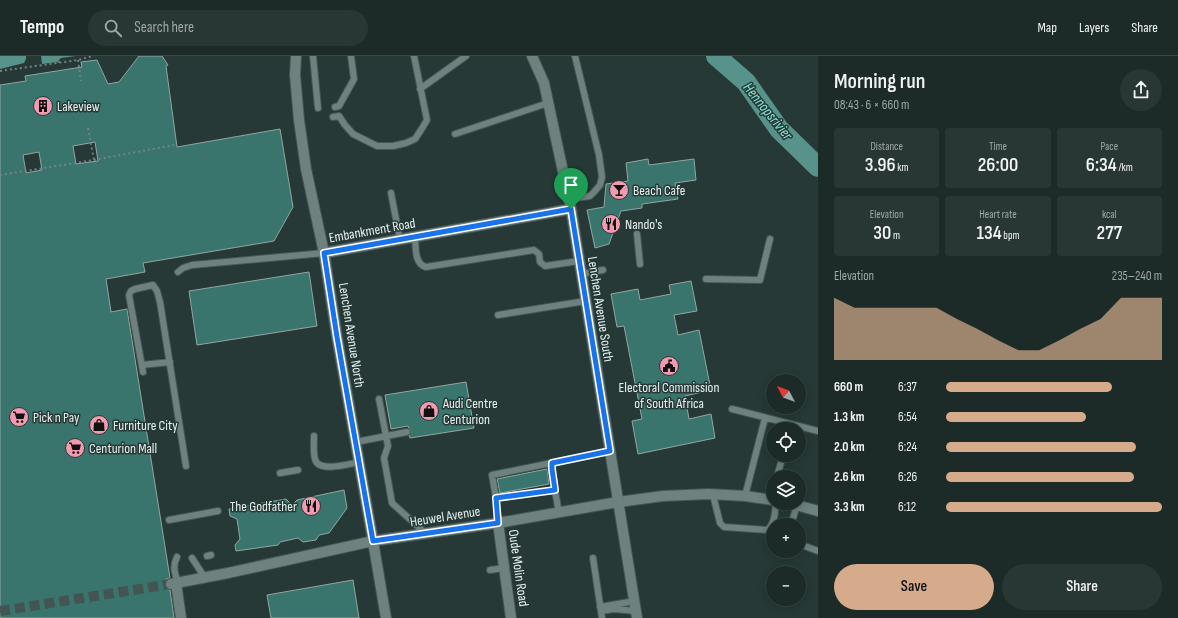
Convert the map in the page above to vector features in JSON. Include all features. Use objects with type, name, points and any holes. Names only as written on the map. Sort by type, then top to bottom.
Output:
[{"type":"main road","name":"Lenchen Avenue North","points":[[296,56],[295,72],[299,120],[306,169],[324,253],[337,337],[386,618]]},
{"type":"main road","name":"Lenchen Avenue South","points":[[532,56],[544,83],[570,204],[636,610]]},
{"type":"main road","name":"Embankment Road","points":[[324,253],[400,240],[570,204]]},
{"type":"main road","name":"Heuwel Avenue","points":[[175,584],[373,541],[498,523],[618,502],[662,496],[713,495],[766,498]]},
{"type":"main road","points":[[806,508],[818,511]]},
{"type":"main road","name":"Oude Molin Road","points":[[498,523],[512,618]]},
{"type":"main road","points":[[175,584],[181,618]]},
{"type":"lane","points":[[313,56],[318,108]]},
{"type":"lane","points":[[335,107],[339,106],[354,80],[351,56]]},
{"type":"lane","points":[[333,117],[339,116],[353,134],[377,146],[393,146],[415,139],[427,120],[414,56]]},
{"type":"lane","points":[[420,89],[466,56]]},
{"type":"lane","points":[[570,204],[590,196],[600,185],[602,177],[599,155],[575,56]]},
{"type":"lane","points":[[455,134],[548,102]]},
{"type":"lane","points":[[391,193],[400,240]]},
{"type":"lane","points":[[637,234],[640,264]]},
{"type":"lane","points":[[415,237],[418,262],[422,266],[426,267],[534,250],[539,254],[540,262],[545,266],[579,261]]},
{"type":"lane","points":[[706,279],[760,280],[770,239]]},
{"type":"lane","name":"Embankment Road","points":[[178,272],[183,268],[192,265],[324,253]]},
{"type":"lane","points":[[581,274],[603,270]]},
{"type":"lane","points":[[170,362],[142,369],[129,295],[135,288],[153,285],[157,290],[170,362],[186,466]]},
{"type":"lane","points":[[498,315],[586,301]]},
{"type":"lane","points":[[379,399],[388,446],[384,458],[384,464],[392,503],[425,534]]},
{"type":"lane","points":[[732,409],[776,422]]},
{"type":"lane","points":[[745,496],[765,418]]},
{"type":"lane","points":[[806,429],[818,430]]},
{"type":"lane","points":[[356,442],[407,432]]},
{"type":"lane","points":[[314,436],[315,458],[318,464],[326,467],[360,462]]},
{"type":"lane","points":[[498,523],[492,475],[610,451]]},
{"type":"lane","points":[[552,463],[559,513]]},
{"type":"lane","points":[[280,473],[298,470]]},
{"type":"lane","points":[[496,498],[555,490]]},
{"type":"lane","points":[[713,495],[720,523],[724,527],[767,530],[773,522],[773,510]]},
{"type":"lane","points":[[169,520],[218,511]]},
{"type":"lane","points":[[806,547],[818,551]]},
{"type":"lane","points":[[175,584],[174,566],[177,557]]},
{"type":"lane","points":[[192,558],[205,578]]},
{"type":"lane","points":[[594,558],[601,612]]},
{"type":"lane","points":[[490,570],[504,568]]},
{"type":"lane","points":[[601,612],[614,609],[636,610]]},
{"type":"lane","points":[[601,612],[636,610]]},
{"type":"path","points":[[57,56],[59,63]]},
{"type":"path","points":[[0,71],[78,60],[93,56]]},
{"type":"path","points":[[78,60],[81,81]]},
{"type":"path","points":[[88,128],[94,160]]},
{"type":"path","points":[[0,175],[174,145]]},
{"type":"shaded area","points":[[0,56],[26,56],[26,59],[24,63],[0,69]]},
{"type":"shaded area","points":[[41,56],[76,56],[61,58],[57,62],[42,64]]},
{"type":"building","name":"Centurion Mall","points":[[139,56],[162,56],[168,65],[166,66],[177,147],[280,129],[293,207],[274,241],[143,263],[145,272],[106,279],[111,312],[127,309],[170,578],[166,579],[165,585],[166,589],[170,590],[174,618],[0,618],[0,85],[26,81],[25,76],[82,67],[81,62],[97,60],[108,84],[119,82]],"holes":[[[95,142],[98,161],[76,164],[73,146]],[[39,152],[42,170],[26,173],[23,155]]]},
{"type":"building","points":[[648,159],[649,165],[694,159],[696,180],[675,183],[678,199],[642,204],[642,208],[621,211],[609,244],[595,248],[587,210],[604,207],[606,184],[628,181],[626,163]]},
{"type":"building","points":[[309,272],[317,326],[197,345],[189,291]]},
{"type":"building","name":"Electoral Commission of South Africa","points":[[691,281],[697,311],[674,315],[678,335],[699,330],[711,390],[685,396],[689,419],[711,414],[715,438],[638,454],[632,421],[642,419],[624,326],[617,327],[611,294],[638,289],[640,300],[671,294],[669,285]]},
{"type":"building","name":"Audi Centre Centurion","points":[[466,382],[474,428],[410,438],[409,436],[411,432],[408,426],[391,429],[385,395]]},
{"type":"building","points":[[547,469],[549,484],[500,493],[497,479]]},
{"type":"building","points":[[344,490],[347,508],[329,533],[319,535],[316,540],[303,542],[298,538],[280,542],[278,545],[236,551],[235,545],[240,539],[237,519],[230,516],[229,509],[286,499],[292,505],[297,500]]},
{"type":"building","points":[[353,580],[359,618],[271,618],[267,595]]},
{"type":"waterway","name":"Hennopsrivier","points":[[716,56],[746,82],[779,129],[818,167]]},
{"type":"tunnel","points":[[0,611],[171,584]]},
{"type":"place","name":"Lakeview","points":[[43,106]]},
{"type":"place","name":"Beach Cafe","points":[[619,190]]},
{"type":"place","name":"Nando's","points":[[611,224]]},
{"type":"place","name":"Electoral Commission of South Africa","points":[[669,366]]},
{"type":"place","name":"Audi Centre Centurion","points":[[429,411]]},
{"type":"place","name":"Pick n Pay","points":[[19,417]]},
{"type":"place","name":"Furniture City","points":[[99,425]]},
{"type":"place","name":"Centurion Mall","points":[[75,448]]},
{"type":"place","name":"The Godfather","points":[[311,506]]},
{"type":"route","points":[[571,209],[610,451],[552,463],[555,490],[496,498],[498,523],[373,541],[337,337],[324,253],[571,209]]}]
